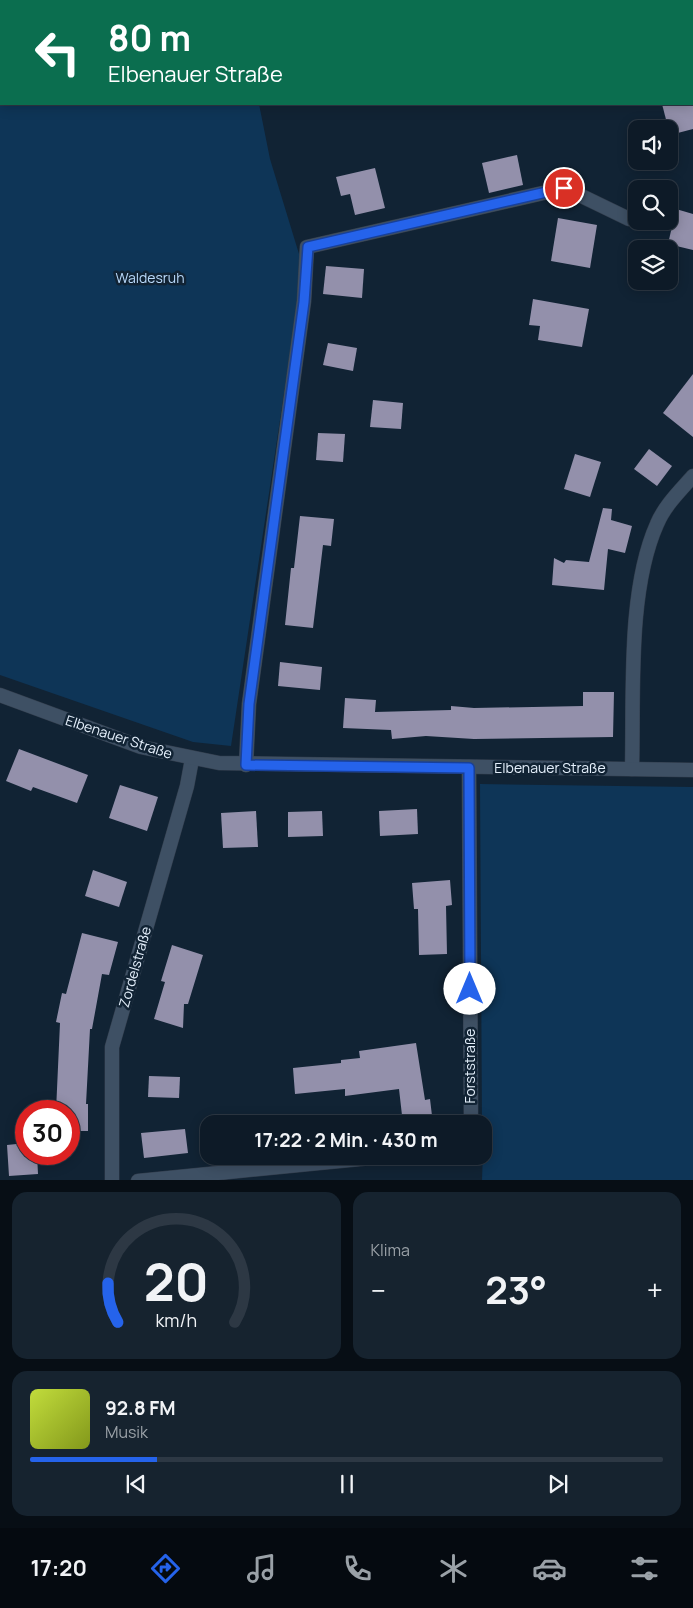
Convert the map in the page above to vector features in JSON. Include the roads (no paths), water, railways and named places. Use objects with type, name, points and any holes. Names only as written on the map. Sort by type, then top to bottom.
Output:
[{"type":"street","points":[[246,765],[249,704],[304,302],[308,247],[564,188],[628,219]]},
{"type":"street","points":[[632,769],[636,622],[641,574],[657,524],[668,504],[693,476]]},
{"type":"street","name":"Elbenauer Straße","points":[[0,695],[141,747],[192,759],[246,765],[693,770]]},
{"type":"street","name":"Zordelstraße","points":[[112,1180],[112,1047],[187,786],[192,759]]},
{"type":"street","name":"Forststraße","points":[[469,768],[471,1115]]},
{"type":"street","points":[[138,1180],[296,1165]]},
{"type":"park label","name":"Waldesruh","points":[[150,278]]}]
